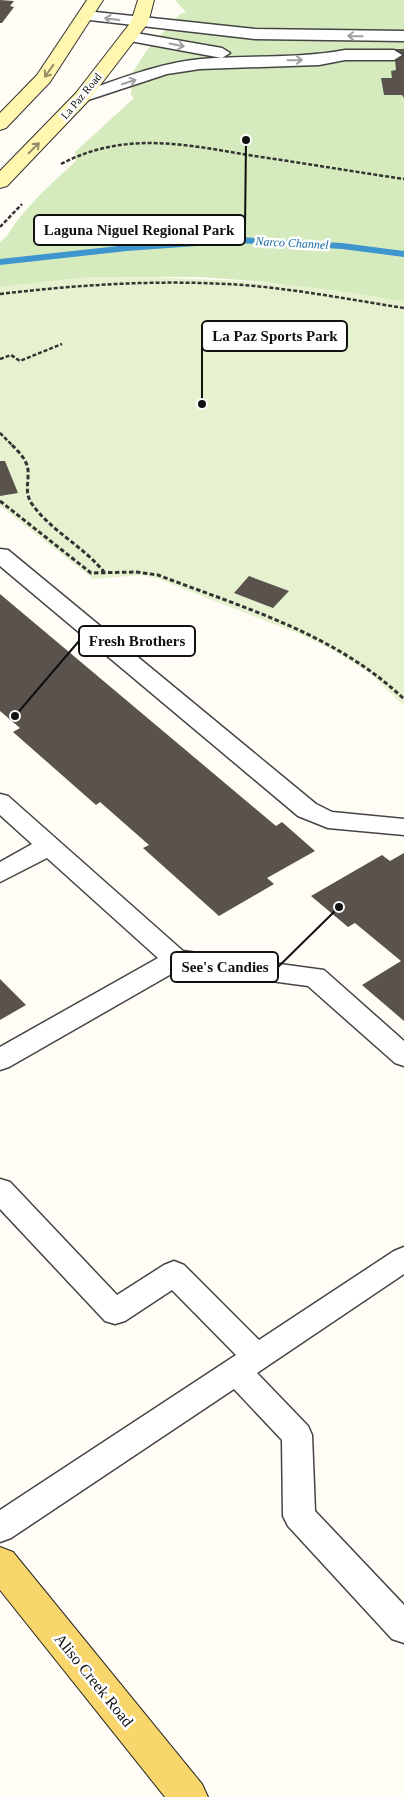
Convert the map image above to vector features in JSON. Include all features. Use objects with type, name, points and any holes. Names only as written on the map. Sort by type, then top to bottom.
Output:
[{"type":"main road","points":[[0,124],[44,78],[85,27],[95,0]]},
{"type":"main road","name":"La Paz Road","points":[[0,182],[82,97],[146,0]]},
{"type":"main road","name":"Aliso Creek Road","points":[[0,1563],[189,1797]]},
{"type":"lane","points":[[85,27],[126,31],[404,36]]},
{"type":"lane","points":[[126,31],[271,60]]},
{"type":"lane","points":[[318,35],[320,60]]},
{"type":"lane","points":[[82,97],[180,67],[271,60],[320,60],[344,64],[395,60]]},
{"type":"lane","points":[[0,555],[307,810],[328,820],[404,827]]},
{"type":"lane","points":[[0,802],[176,959],[315,977],[404,1056]]},
{"type":"lane","points":[[0,873],[49,846]]},
{"type":"lane","points":[[0,1060],[176,959]]},
{"type":"lane","points":[[0,1190],[115,1312],[174,1273],[246,1364],[297,1435],[299,1516],[404,1628]]},
{"type":"lane","points":[[0,1528],[404,1259]]},
{"type":"path","points":[[67,157],[61,164],[81,152],[106,146],[129,142],[163,142],[404,179]]},
{"type":"path","points":[[0,294],[79,285],[170,282],[219,284],[322,295],[404,308]]},
{"type":"path","points":[[0,359],[11,355],[20,361],[62,344]]},
{"type":"path","points":[[0,433],[18,451],[28,467],[26,487],[29,501],[39,514],[79,546],[98,563],[104,572]]},
{"type":"path","points":[[0,501],[91,573],[136,572],[158,576],[306,632],[328,642],[366,664],[404,699]]},
{"type":"green space","points":[[175,0],[404,0],[404,302],[265,282],[200,277],[91,277],[0,287],[0,242],[38,197],[76,161],[75,152],[134,98],[131,95],[132,73],[147,50],[180,14],[186,12]]},
{"type":"green space","points":[[91,277],[209,279],[287,285],[326,289],[404,302],[404,706],[370,673],[329,648],[299,634],[156,578],[142,575],[93,579],[0,506],[0,287]]},
{"type":"building","points":[[0,0],[14,1],[10,6],[14,7],[2,23],[0,23]]},
{"type":"building","points":[[394,49],[404,49],[404,98],[402,95],[384,95],[381,78],[392,78],[391,71],[396,70]]},
{"type":"building","points":[[0,461],[5,461],[18,493],[0,496]]},
{"type":"building","points":[[249,576],[289,591],[273,608],[234,593]]},
{"type":"building","points":[[0,594],[276,826],[282,822],[315,851],[267,878],[274,884],[219,916],[143,848],[149,845],[100,802],[96,805],[13,732],[20,728],[0,711]]},
{"type":"building","points":[[404,853],[404,1021],[362,985],[401,961],[355,923],[348,927],[311,896],[382,855],[390,861]]},
{"type":"building","points":[[0,979],[26,1005],[0,1020]]},
{"type":"waterway","name":"Narco Channel","points":[[0,262],[127,248],[238,240],[342,246],[404,254]]},
{"type":"place","name":"Laguna Niguel Regional Park","points":[[246,140]]},
{"type":"place","name":"La Paz Sports Park","points":[[202,404]]},
{"type":"place","name":"Fresh Brothers","points":[[15,716]]},
{"type":"place","name":"See's Candies","points":[[339,907]]}]
